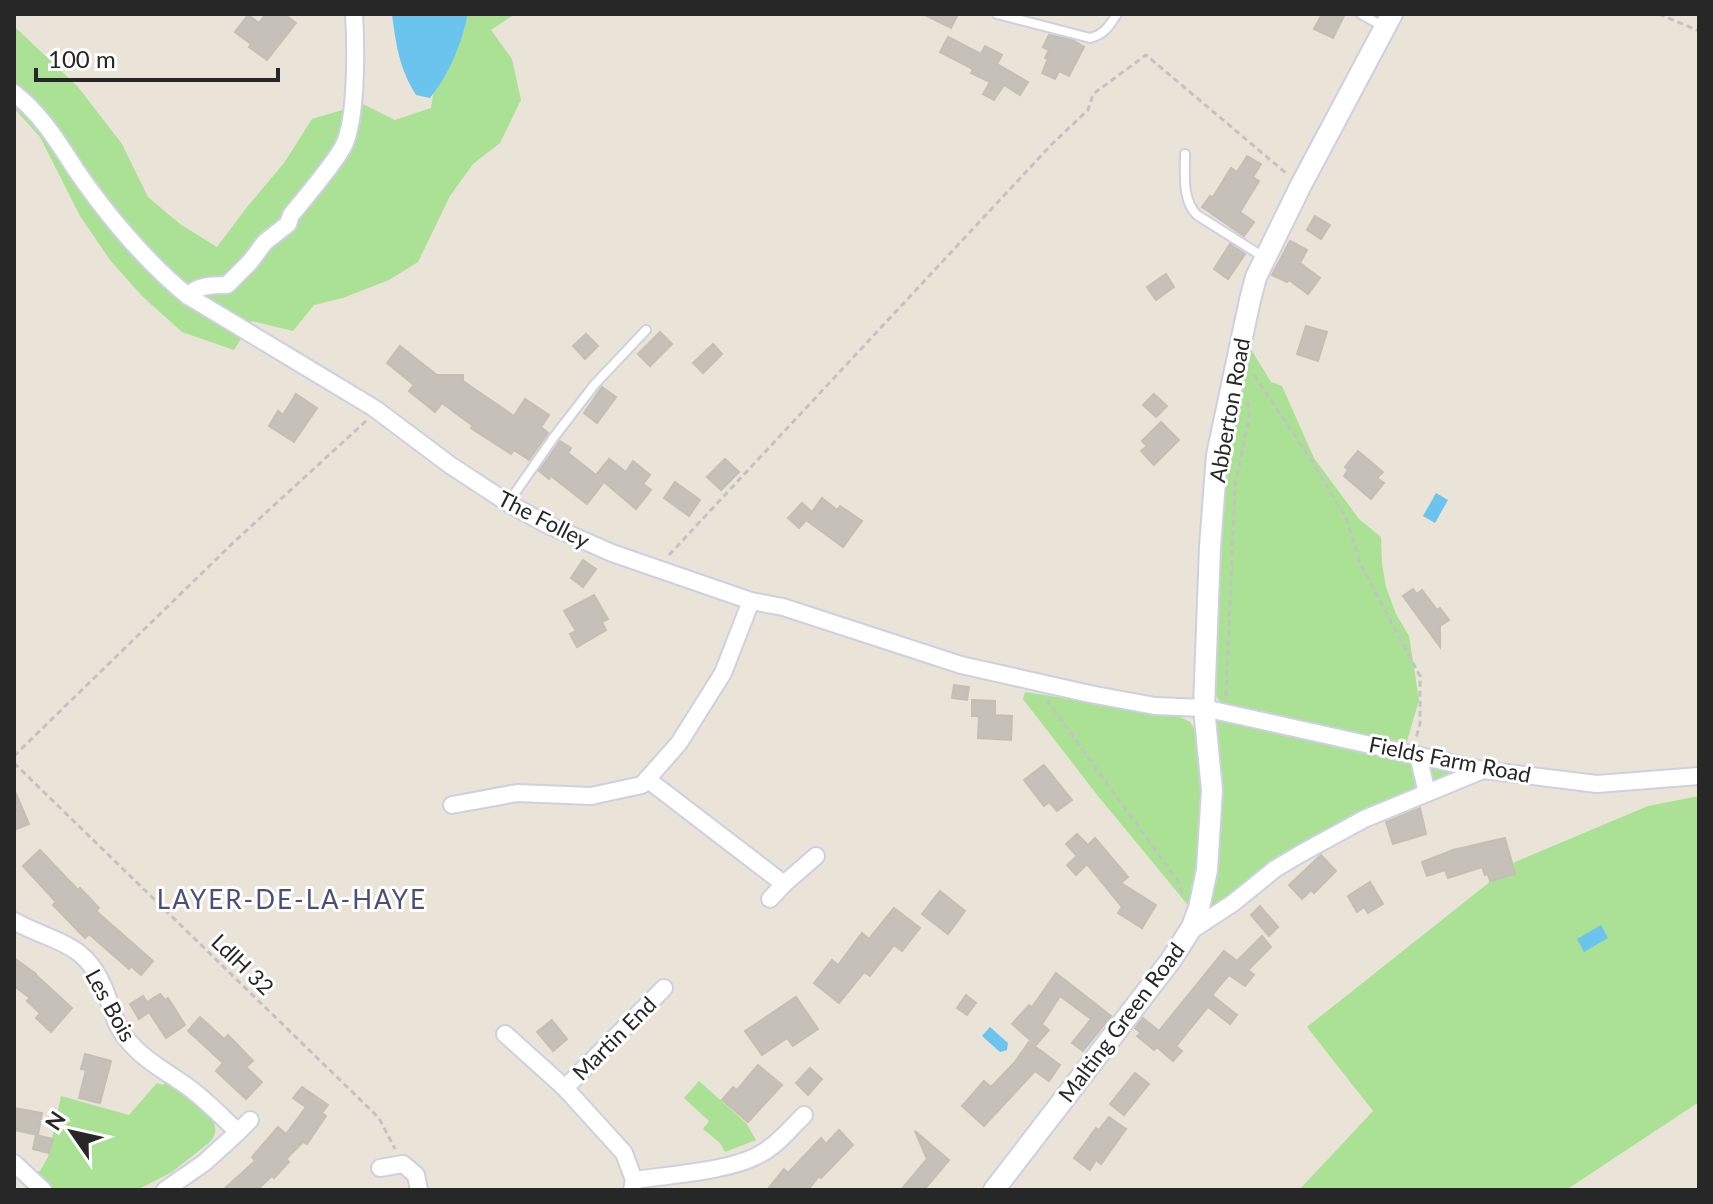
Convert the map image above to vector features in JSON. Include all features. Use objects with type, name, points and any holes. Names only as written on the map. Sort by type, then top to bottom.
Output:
[{"type":"street","points":[[188,296],[193,290],[227,285],[265,242],[288,224],[291,215],[344,144],[354,84],[354,14]]},
{"type":"street","name":"Abberton Road","points":[[1189,932],[1199,908],[1207,870],[1212,790],[1204,708],[1217,455],[1240,346],[1256,277],[1388,21]]},
{"type":"street","name":"The Folley","points":[[14,93],[51,132],[108,214],[170,281],[188,296],[374,408],[450,465],[546,524],[656,569],[961,665],[1155,706],[1204,708]]},
{"type":"street","points":[[452,805],[517,793],[591,796],[642,785],[679,743],[723,673],[751,601]]},
{"type":"street","name":"Fields Farm Road","points":[[1204,708],[1483,770],[1597,784],[1699,776]]},
{"type":"street","points":[[1414,754],[1427,793]]},
{"type":"street","name":"Malting Green Road","points":[[994,1190],[1171,960],[1189,932],[1300,854],[1364,819],[1483,770]]},
{"type":"street","points":[[647,779],[784,884]]},
{"type":"street","points":[[770,899],[816,856]]},
{"type":"street","name":"Les Bois","points":[[14,921],[76,949],[96,971],[123,1036],[145,1059],[244,1126],[204,1163],[165,1190]]},
{"type":"street","name":"Martin End","points":[[565,1088],[664,988]]},
{"type":"street","points":[[505,1034],[565,1088],[624,1153],[633,1185],[746,1160],[768,1148],[804,1115]]},
{"type":"street","points":[[14,1163],[43,1190]]},
{"type":"street","points":[[380,1168],[403,1164],[416,1175],[419,1190]]},
{"type":"lane","points":[[997,14],[1090,38],[1108,30],[1117,14]]},
{"type":"lane","points":[[1361,14],[1388,21]]},
{"type":"lane","points":[[1185,154],[1190,208],[1266,258]]},
{"type":"lane","points":[[508,503],[595,384],[646,330]]},
{"type":"path","points":[[1659,14],[1699,31]]},
{"type":"path","points":[[656,569],[1052,144],[1088,110],[1093,94],[1146,55],[1301,185]]},
{"type":"path","points":[[1240,346],[1255,379],[1272,400],[1347,520],[1360,563],[1420,676],[1420,724],[1414,754]]},
{"type":"path","points":[[1226,712],[1235,486],[1249,418],[1248,402]]},
{"type":"path","points":[[14,756],[236,540],[366,421],[374,408]]},
{"type":"path","points":[[1042,693],[1179,883],[1183,898]]},
{"type":"path","name":"LdlH 32","points":[[14,763],[379,1118],[403,1164]]},
{"type":"green space","points":[[458,14],[515,14],[491,30],[512,59],[521,100],[500,143],[473,164],[450,196],[418,262],[389,280],[343,298],[314,305],[293,331],[252,321],[234,350],[182,332],[142,296],[110,260],[80,216],[40,137],[14,108],[14,26],[78,87],[122,144],[148,197],[180,224],[217,247],[284,163],[312,119],[363,104],[395,120],[431,108],[444,28]]},
{"type":"green space","points":[[1246,341],[1271,382],[1282,386],[1314,458],[1359,519],[1381,537],[1386,587],[1396,614],[1409,636],[1419,700],[1405,748],[1222,705],[1215,694],[1227,434]]},
{"type":"green space","points":[[1025,692],[1176,715],[1190,722],[1198,734],[1203,862],[1192,910],[1023,699]]},
{"type":"green space","points":[[1220,718],[1465,770],[1281,856],[1215,906],[1209,906],[1217,861],[1217,721]]},
{"type":"green space","points":[[1699,796],[1699,1102],[1566,1190],[1299,1190],[1373,1111],[1307,1027],[1515,862],[1648,806]]},
{"type":"green space","points":[[166,1081],[202,1107],[215,1124],[215,1133],[210,1142],[172,1172],[137,1190],[50,1190],[31,1173],[40,1171],[48,1157],[61,1096],[129,1115],[157,1083],[163,1085]]},
{"type":"green space","points":[[699,1081],[746,1123],[756,1140],[725,1152],[720,1143],[703,1129],[709,1121],[684,1098]]},
{"type":"water","points":[[392,14],[468,14],[454,58],[430,98],[416,95],[406,75]]},
{"type":"water","points":[[1436,493],[1448,500],[1435,523],[1423,516]]},
{"type":"water","points":[[1601,925],[1608,938],[1584,952],[1577,939]]},
{"type":"water","points":[[990,1027],[1008,1043],[1007,1050],[1000,1052],[982,1036]]},
{"type":"building","points":[[266,14],[284,14],[296,23],[267,60],[235,32],[248,15],[259,23]]},
{"type":"building","points":[[923,14],[958,14],[951,28]]},
{"type":"building","points":[[1322,14],[1345,14],[1333,38],[1314,29]]},
{"type":"building","points":[[1049,35],[1072,40],[1084,47],[1069,76],[1059,71],[1055,79],[1042,73],[1049,50],[1043,47]]},
{"type":"building","points":[[948,37],[981,54],[985,46],[1002,55],[997,64],[1028,82],[1020,95],[1004,85],[994,100],[983,94],[990,82],[971,73],[973,69],[940,52]]},
{"type":"building","points":[[1247,156],[1261,164],[1253,177],[1259,181],[1240,212],[1254,222],[1244,236],[1202,207],[1210,196],[1213,197],[1231,168],[1237,172]]},
{"type":"building","points":[[1315,216],[1330,225],[1321,239],[1307,230]]},
{"type":"building","points":[[1290,241],[1307,250],[1300,263],[1320,278],[1308,294],[1289,280],[1287,282],[1272,275]]},
{"type":"building","points":[[1230,244],[1245,254],[1228,279],[1214,269]]},
{"type":"building","points":[[1166,274],[1174,287],[1156,300],[1147,287]]},
{"type":"building","points":[[1306,326],[1327,332],[1318,361],[1297,354]]},
{"type":"building","points":[[660,332],[672,344],[650,366],[638,354]]},
{"type":"building","points":[[586,334],[598,346],[585,359],[573,346]]},
{"type":"building","points":[[713,344],[722,354],[703,373],[693,363]]},
{"type":"building","points":[[400,346],[437,375],[463,375],[463,381],[514,416],[525,399],[549,415],[541,427],[548,433],[529,460],[514,450],[511,454],[471,428],[473,426],[442,403],[435,412],[409,391],[414,385],[387,363]]},
{"type":"building","points":[[602,387],[616,397],[597,423],[584,413]]},
{"type":"building","points":[[296,394],[317,408],[294,442],[269,426],[278,411],[283,415]]},
{"type":"building","points":[[1154,394],[1167,406],[1156,417],[1143,405]]},
{"type":"building","points":[[1161,422],[1179,440],[1154,465],[1141,451],[1147,446],[1142,441]]},
{"type":"building","points":[[560,441],[571,448],[568,453],[596,475],[609,459],[626,472],[633,461],[650,475],[643,484],[651,490],[636,509],[604,482],[587,504],[551,476],[549,479],[539,471]]},
{"type":"building","points":[[1358,451],[1383,472],[1377,478],[1384,483],[1371,499],[1344,476],[1348,470],[1345,467]]},
{"type":"building","points":[[725,459],[739,472],[721,490],[707,477]]},
{"type":"building","points":[[675,482],[700,500],[689,516],[664,498]]},
{"type":"building","points":[[822,498],[837,510],[840,506],[862,521],[843,547],[806,520],[799,528],[788,518],[802,503],[812,512]]},
{"type":"building","points":[[583,560],[596,569],[583,587],[571,578]]},
{"type":"building","points":[[1413,589],[1417,594],[1422,590],[1449,620],[1440,626],[1440,647],[1403,596]]},
{"type":"building","points":[[594,595],[608,619],[602,622],[606,630],[577,647],[570,634],[576,631],[564,611]]},
{"type":"building","points":[[954,685],[969,687],[967,700],[952,698]]},
{"type":"building","points":[[972,700],[995,701],[995,715],[1012,716],[1011,740],[978,738],[979,716],[972,716]]},
{"type":"building","points":[[1044,765],[1072,800],[1057,811],[1049,802],[1044,806],[1024,780]]},
{"type":"building","points":[[14,789],[29,824],[14,830]]},
{"type":"building","points":[[1420,808],[1426,834],[1393,844],[1386,822]]},
{"type":"building","points":[[1077,834],[1088,845],[1095,838],[1128,877],[1121,883],[1156,905],[1142,928],[1118,913],[1122,907],[1087,864],[1076,875],[1067,865],[1077,856],[1066,844]]},
{"type":"building","points":[[1505,838],[1515,874],[1490,881],[1482,867],[1448,878],[1445,870],[1427,876],[1422,862],[1453,850]]},
{"type":"building","points":[[40,850],[99,908],[96,911],[153,961],[141,975],[131,966],[129,969],[89,934],[85,938],[53,905],[56,902],[23,866]]},
{"type":"building","points":[[1321,855],[1336,871],[1314,893],[1311,890],[1302,899],[1289,885]]},
{"type":"building","points":[[1370,882],[1383,904],[1368,913],[1364,907],[1357,912],[1348,896]]},
{"type":"building","points":[[940,891],[965,911],[948,934],[922,914]]},
{"type":"building","points":[[1260,906],[1278,927],[1269,936],[1251,915]]},
{"type":"building","points":[[894,908],[920,928],[902,951],[894,945],[870,976],[864,972],[839,1003],[814,983],[832,960],[838,965],[862,933],[869,939]]},
{"type":"building","points":[[1262,936],[1271,947],[1248,970],[1254,975],[1245,986],[1229,975],[1212,995],[1237,1015],[1230,1024],[1208,1007],[1176,1046],[1182,1051],[1173,1061],[1137,1036],[1141,1033],[1135,1028],[1143,1018],[1159,1031],[1224,951],[1237,961]]},
{"type":"building","points":[[14,958],[72,1008],[51,1032],[36,1018],[40,1013],[27,1001],[30,998],[14,986]]},
{"type":"building","points":[[1056,973],[1111,1016],[1083,1051],[1072,1043],[1091,1019],[1060,996],[1042,1024],[1049,1030],[1036,1045],[1012,1024],[1029,1005],[1032,1007]]},
{"type":"building","points":[[160,994],[165,1000],[168,998],[185,1025],[166,1038],[149,1012],[139,1019],[130,1004],[143,996],[147,1002]]},
{"type":"building","points":[[966,995],[976,1003],[967,1015],[957,1008]]},
{"type":"building","points":[[796,997],[818,1029],[793,1046],[787,1038],[762,1055],[745,1031]]},
{"type":"building","points":[[200,1017],[224,1039],[228,1035],[253,1061],[246,1067],[262,1082],[246,1099],[216,1071],[223,1063],[188,1031]]},
{"type":"building","points":[[552,1020],[567,1039],[553,1051],[537,1032]]},
{"type":"building","points":[[1029,1042],[1060,1065],[1049,1081],[1035,1071],[984,1126],[962,1106],[984,1081],[991,1087]]},
{"type":"building","points":[[85,1054],[111,1061],[100,1103],[79,1098],[86,1070],[81,1069]]},
{"type":"building","points":[[758,1065],[782,1085],[748,1122],[722,1100],[733,1087],[737,1090]]},
{"type":"building","points":[[810,1068],[822,1079],[808,1095],[796,1083]]},
{"type":"building","points":[[1135,1073],[1149,1084],[1124,1115],[1110,1104]]},
{"type":"building","points":[[302,1087],[328,1105],[322,1113],[326,1116],[307,1144],[303,1142],[286,1159],[289,1162],[274,1178],[272,1176],[257,1190],[223,1190],[255,1161],[252,1157],[278,1127],[286,1134],[306,1107],[293,1098]]},
{"type":"building","points":[[14,1108],[42,1113],[38,1135],[14,1130]]},
{"type":"building","points":[[1109,1117],[1126,1129],[1101,1164],[1096,1160],[1090,1170],[1074,1158],[1096,1128],[1099,1130]]},
{"type":"building","points":[[839,1130],[853,1145],[808,1190],[767,1190],[784,1169],[788,1173],[821,1138],[826,1144]]},
{"type":"building","points":[[915,1131],[949,1160],[924,1190],[901,1190],[927,1159]]},
{"type":"building","points":[[36,1135],[53,1139],[49,1153],[33,1149]]},
{"type":"district","name":"LAYER-DE-LA-HAYE","points":[[292,899]]}]
